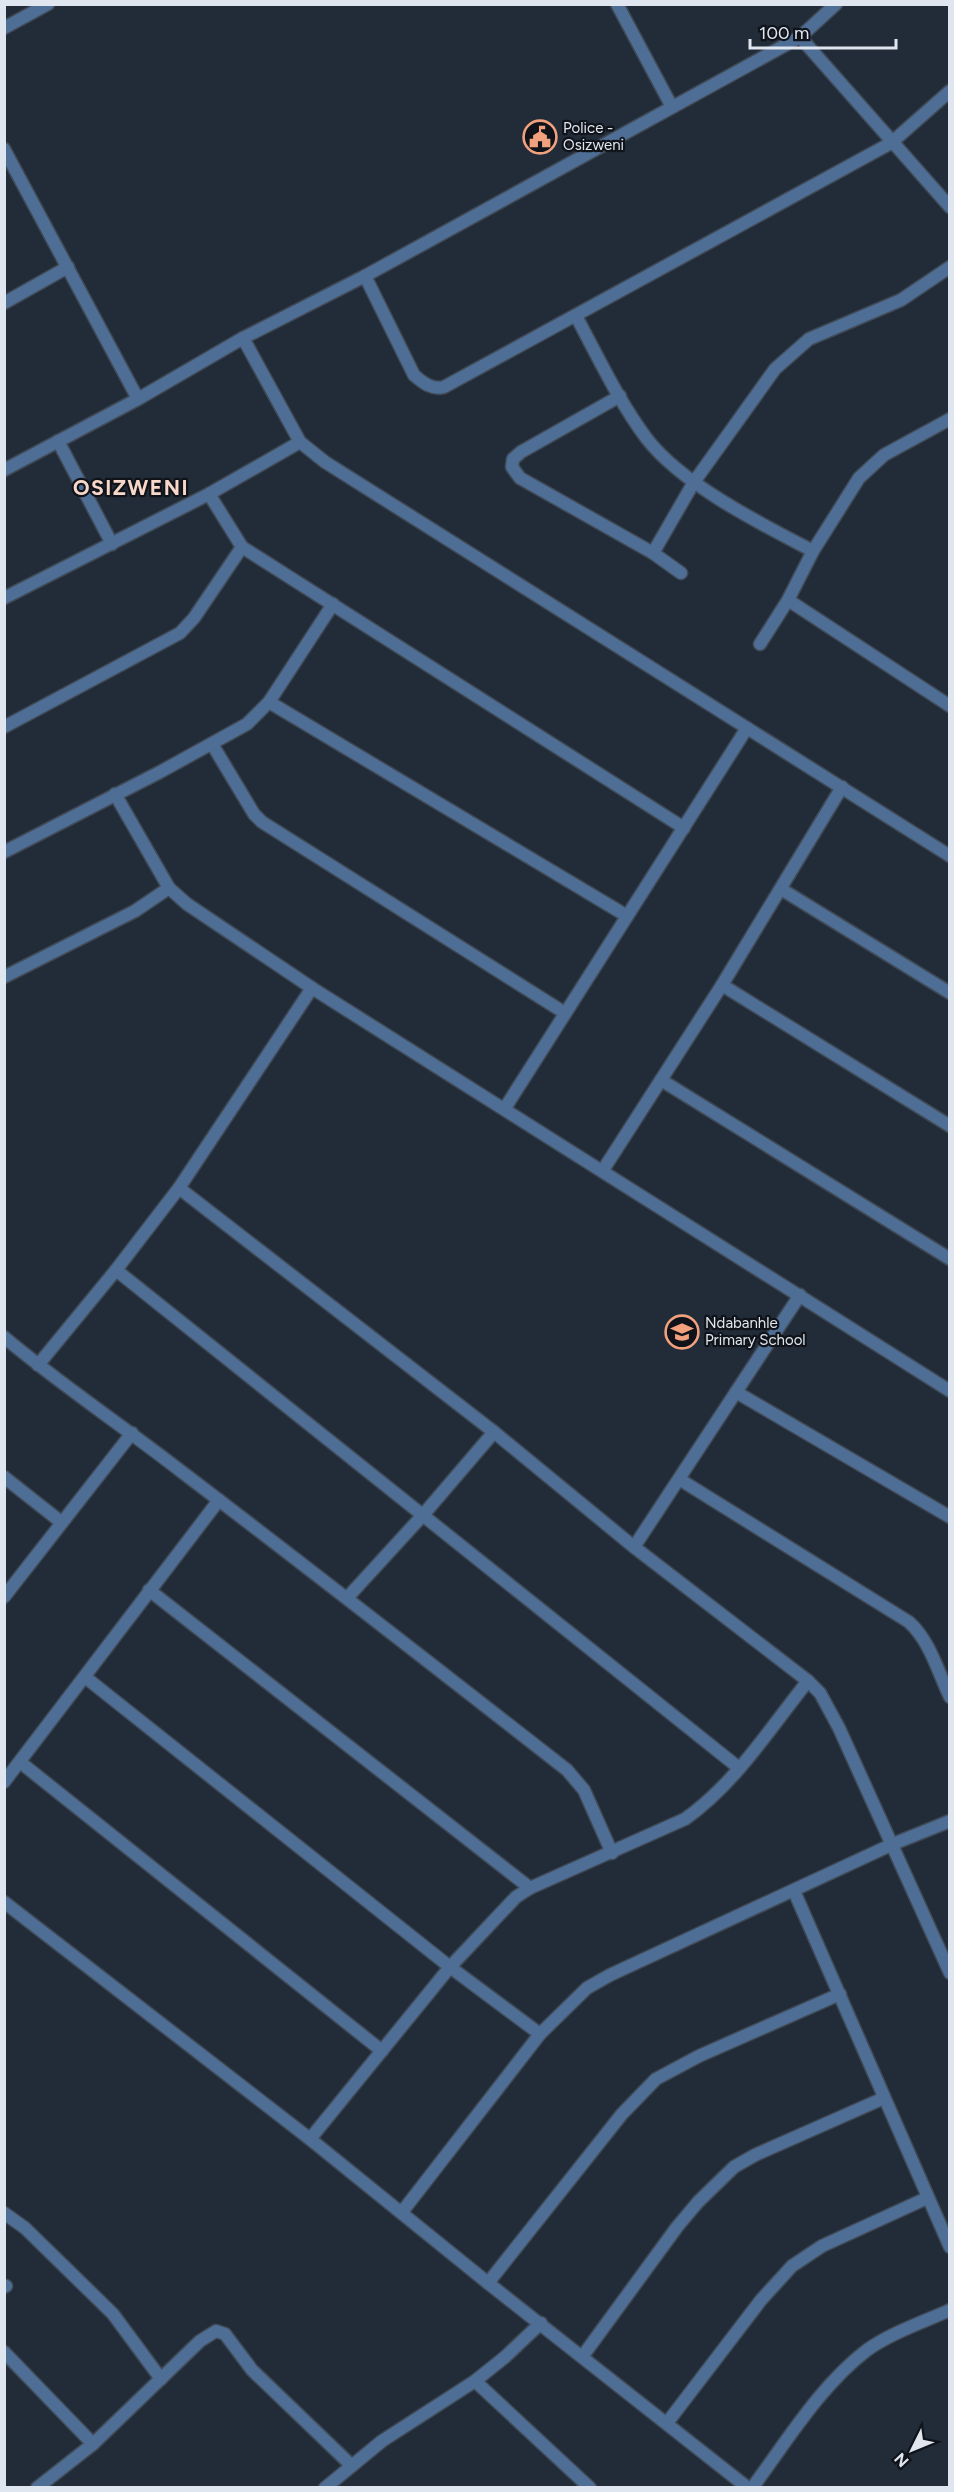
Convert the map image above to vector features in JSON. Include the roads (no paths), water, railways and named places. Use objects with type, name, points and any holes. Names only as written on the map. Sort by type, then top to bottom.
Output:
[{"type":"street","points":[[4,28],[48,4]]},
{"type":"street","points":[[617,4],[672,107]]},
{"type":"street","points":[[4,470],[138,399],[243,338],[365,276],[800,37],[836,4]]},
{"type":"street","points":[[800,37],[891,143],[950,207]]},
{"type":"street","points":[[365,276],[408,366],[421,382],[437,388],[444,387],[891,143],[950,91]]},
{"type":"street","points":[[5,153],[138,399]]},
{"type":"street","points":[[4,303],[68,267]]},
{"type":"street","points":[[653,553],[694,482],[785,358],[809,339],[901,300],[950,267]]},
{"type":"street","points":[[576,316],[646,438],[694,482],[758,523],[813,551]]},
{"type":"street","points":[[243,338],[300,441],[325,462],[950,856]]},
{"type":"street","points":[[620,396],[520,452],[513,459],[512,467],[520,478],[653,553],[681,573]]},
{"type":"street","points":[[760,644],[852,488],[872,465],[899,445],[950,419]]},
{"type":"street","points":[[58,441],[112,544]]},
{"type":"street","points":[[4,598],[209,494],[300,441]]},
{"type":"street","points":[[209,494],[242,547],[684,828]]},
{"type":"street","points":[[4,727],[180,633],[194,618],[242,547]]},
{"type":"street","points":[[788,600],[950,706]]},
{"type":"street","points":[[4,852],[248,724],[269,702],[333,604]]},
{"type":"street","points":[[269,702],[627,916]]},
{"type":"street","points":[[505,1108],[747,728]]},
{"type":"street","points":[[212,744],[254,813],[262,822],[565,1013]]},
{"type":"street","points":[[603,1170],[723,985],[842,788]]},
{"type":"street","points":[[115,794],[169,888],[195,909],[312,988],[800,1294],[950,1391]]},
{"type":"street","points":[[4,977],[135,911],[169,888]]},
{"type":"street","points":[[781,889],[950,993]]},
{"type":"street","points":[[723,985],[950,1126]]},
{"type":"street","points":[[38,1365],[116,1270],[179,1188],[312,988]]},
{"type":"street","points":[[661,1080],[950,1259]]},
{"type":"street","points":[[179,1188],[494,1432],[634,1547],[808,1681],[820,1694],[839,1728],[950,1973]]},
{"type":"street","points":[[116,1270],[739,1768]]},
{"type":"street","points":[[634,1547],[800,1294]]},
{"type":"street","points":[[4,1337],[347,1598],[576,1778],[591,1802],[612,1852]]},
{"type":"street","points":[[736,1392],[950,1517]]},
{"type":"street","points":[[347,1598],[423,1515],[494,1432]]},
{"type":"street","points":[[4,1597],[132,1433]]},
{"type":"street","points":[[4,1477],[61,1522]]},
{"type":"street","points":[[679,1479],[899,1615],[918,1630],[950,1697]]},
{"type":"street","points":[[4,1782],[219,1500]]},
{"type":"street","points":[[149,1590],[530,1888]]},
{"type":"street","points":[[85,1677],[450,1967],[540,2034]]},
{"type":"street","points":[[310,2139],[450,1967],[503,1908],[530,1888],[685,1819],[705,1805],[739,1768],[808,1681]]},
{"type":"street","points":[[20,1762],[382,2052]]},
{"type":"street","points":[[402,2212],[540,2034],[587,1988],[610,1975],[893,1844],[950,1821]]},
{"type":"street","points":[[794,1891],[950,2247]]},
{"type":"street","points":[[4,1902],[310,2139],[488,2283],[750,2487],[820,2397],[853,2361],[870,2348],[950,2310]]},
{"type":"street","points":[[488,2283],[622,2114],[656,2079],[699,2056],[840,1994]]},
{"type":"street","points":[[582,2357],[677,2227],[698,2202],[734,2167],[755,2155],[884,2098]]},
{"type":"street","points":[[667,2423],[761,2300],[792,2266],[822,2246],[927,2198]]},
{"type":"street","points":[[4,2213],[25,2228],[113,2314],[161,2379]]},
{"type":"street","points":[[325,2487],[382,2440],[475,2381],[541,2324]]},
{"type":"street","points":[[37,2487],[93,2445],[209,2334],[220,2332],[225,2334],[259,2377],[351,2465]]},
{"type":"street","points":[[4,2352],[93,2445]]},
{"type":"street","points":[[475,2381],[590,2487]]},
{"type":"place","name":"Police - Osizweni","points":[[540,137]]},
{"type":"place","name":"Ndabanhle Primary School","points":[[682,1332]]},
{"type":"district","name":"OSIZWENI","points":[[131,488]]}]
